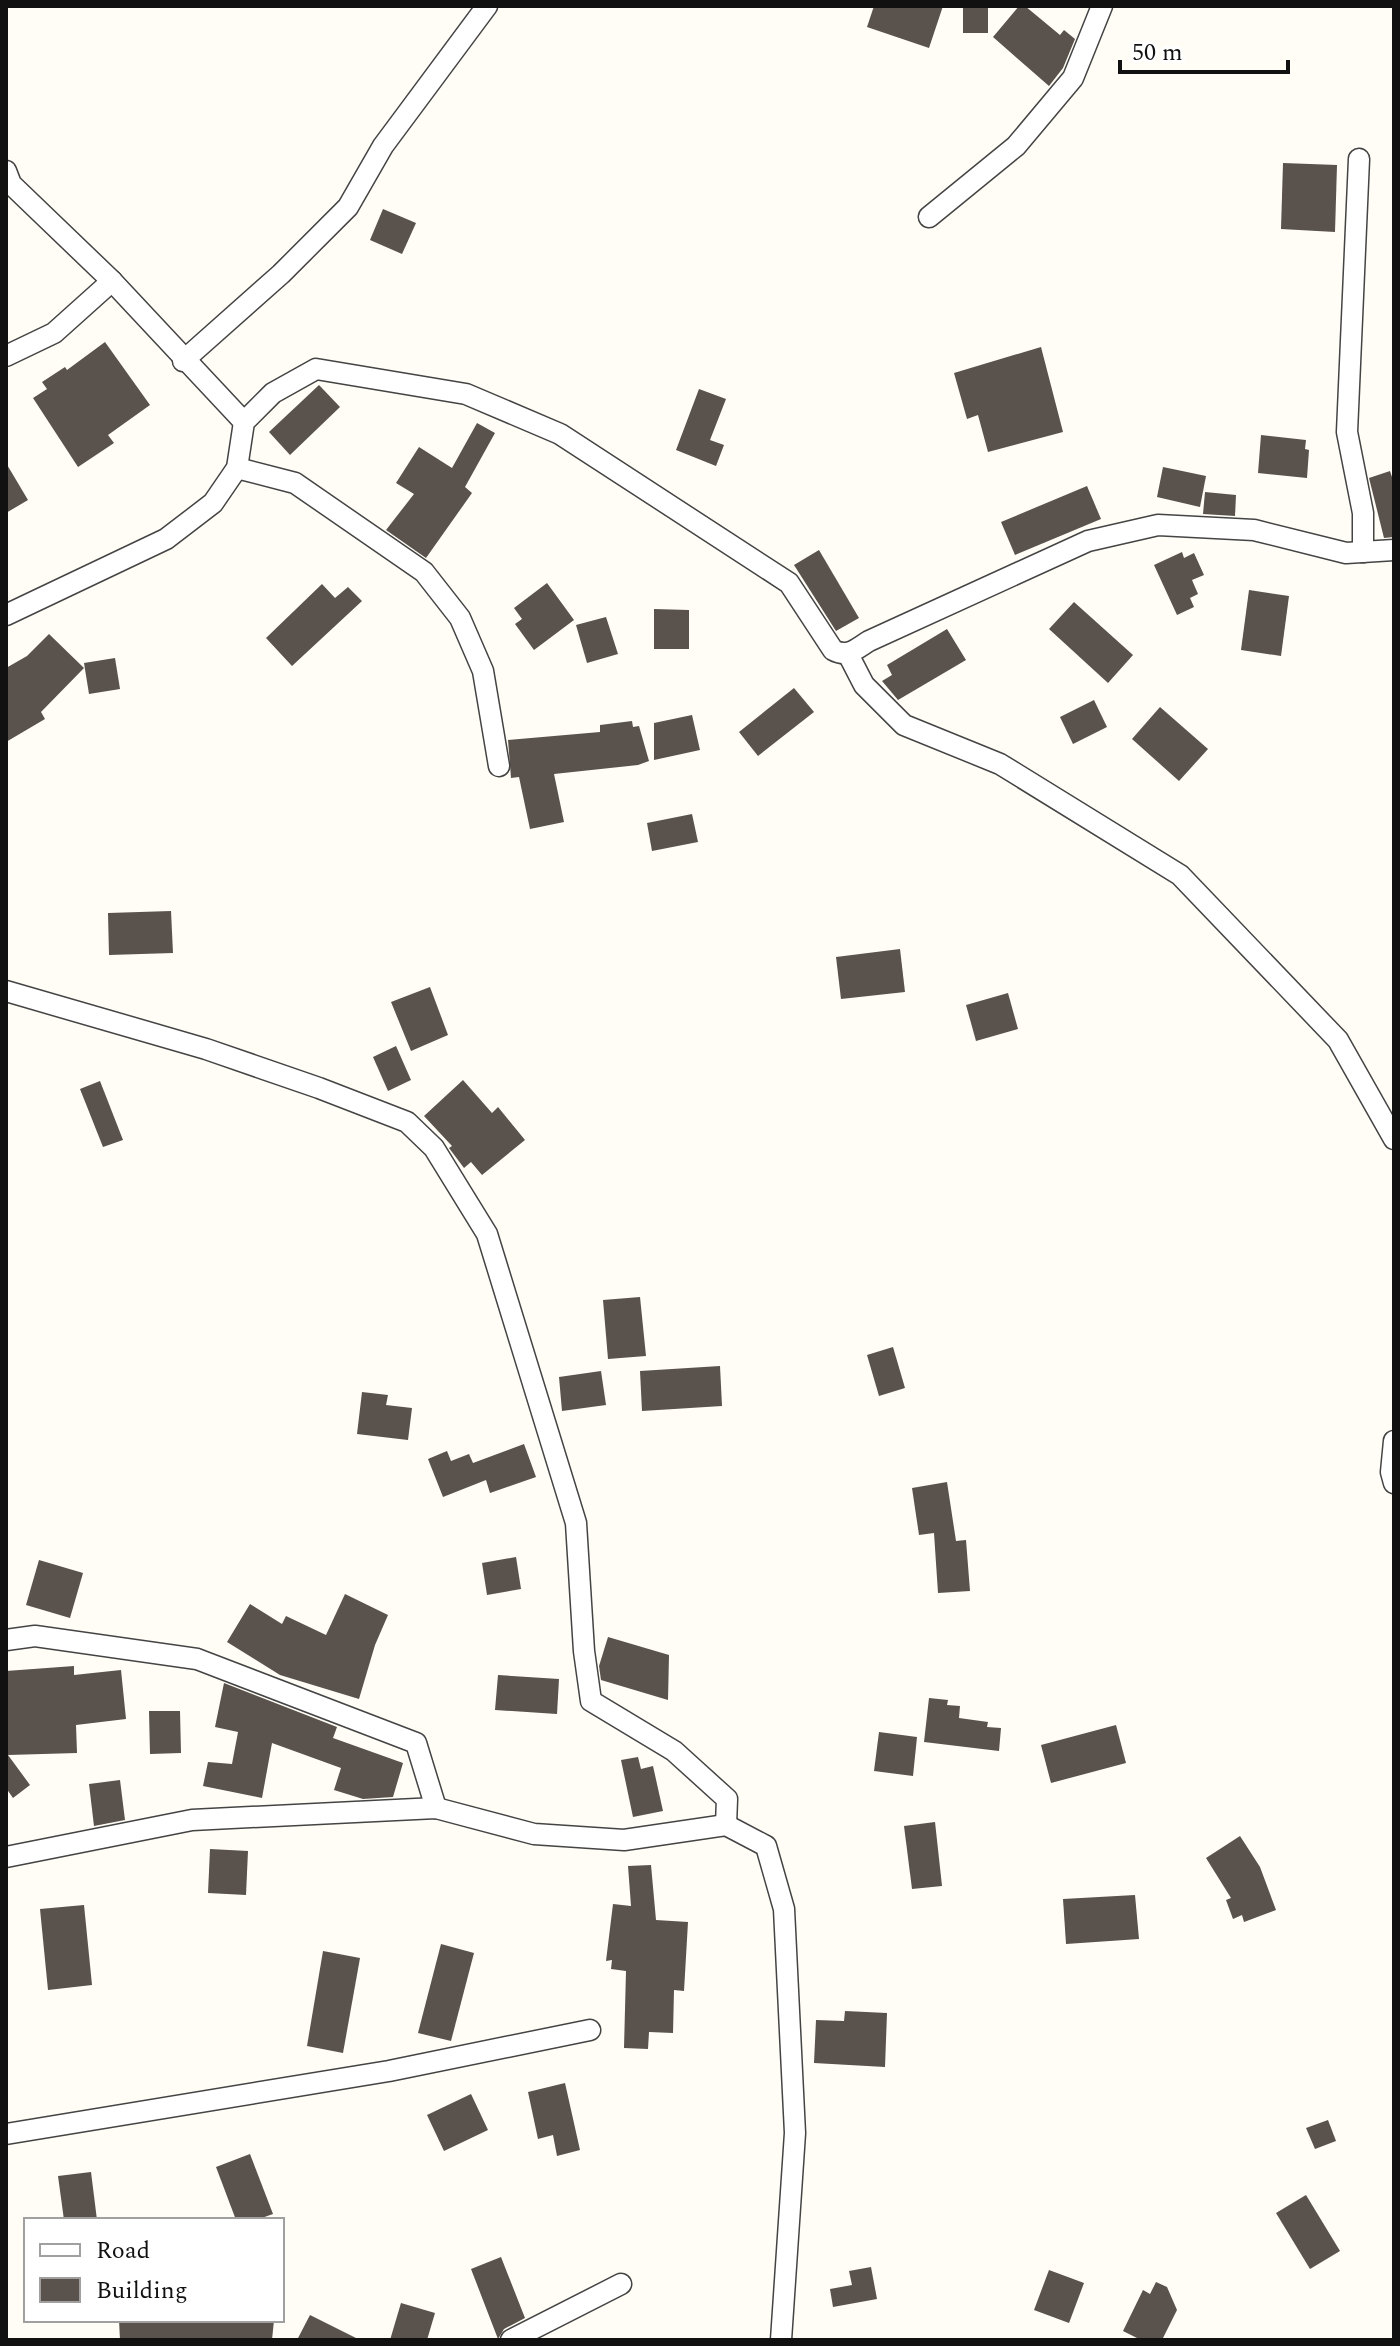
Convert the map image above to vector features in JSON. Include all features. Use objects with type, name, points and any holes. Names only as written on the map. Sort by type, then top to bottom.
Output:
[{"type":"street","points":[[183,361],[281,274],[348,207],[383,146],[487,6]]},
{"type":"street","points":[[929,217],[1016,146],[1073,78],[1102,6]]},
{"type":"street","points":[[1359,159],[1347,432],[1363,513],[1363,552]]},
{"type":"street","points":[[6,171],[11,184],[112,281],[183,361],[244,422]]},
{"type":"street","points":[[6,356],[54,333],[112,281]]},
{"type":"street","points":[[6,615],[166,539],[213,503],[237,468],[244,422],[273,393],[316,369],[466,394],[560,434],[789,583],[833,650],[848,654],[897,628],[1088,541],[1158,525],[1254,530],[1346,553],[1394,550]]},
{"type":"street","points":[[237,468],[295,483],[424,572],[460,618],[483,671],[499,766]]},
{"type":"street","points":[[848,654],[864,685],[904,725],[1000,764],[1180,875],[1338,1040],[1394,1139]]},
{"type":"street","points":[[6,991],[206,1049],[319,1088],[407,1122],[434,1148],[487,1234],[576,1523],[584,1651],[591,1701],[674,1751],[727,1799],[726,1825]]},
{"type":"street","points":[[1394,1441],[1391,1472],[1394,1483]]},
{"type":"street","points":[[6,1640],[35,1636],[197,1659],[354,1718],[416,1743],[436,1808]]},
{"type":"street","points":[[6,1857],[192,1820],[436,1808],[534,1834],[624,1840],[726,1825],[766,1846],[784,1909],[795,2133],[781,2340]]},
{"type":"street","points":[[6,2134],[389,2071],[590,2030]]},
{"type":"street","points":[[511,2340],[621,2284]]},
{"type":"building","points":[[874,6],[943,6],[929,48],[867,27]]},
{"type":"building","points":[[963,6],[988,6],[988,33],[963,33]]},
{"type":"building","points":[[1019,6],[1025,6],[1060,35],[1064,30],[1075,39],[1063,68],[1049,86],[993,37]]},
{"type":"building","points":[[1283,163],[1337,165],[1335,232],[1281,229]]},
{"type":"building","points":[[383,209],[416,223],[402,254],[370,240]]},
{"type":"building","points":[[105,342],[150,405],[108,435],[114,443],[78,467],[33,398],[47,389],[42,382],[65,367],[67,370]]},
{"type":"building","points":[[1041,347],[1063,432],[988,452],[978,415],[967,419],[954,373]]},
{"type":"building","points":[[319,385],[340,407],[290,455],[269,432]]},
{"type":"building","points":[[699,389],[726,399],[710,440],[724,445],[716,466],[676,450]]},
{"type":"building","points":[[477,423],[495,433],[465,487],[472,493],[426,558],[386,530],[414,494],[396,483],[419,447],[452,468]]},
{"type":"building","points":[[1261,435],[1306,440],[1305,449],[1309,450],[1307,478],[1258,473]]},
{"type":"building","points":[[6,463],[28,500],[6,513]]},
{"type":"building","points":[[1163,467],[1206,476],[1200,507],[1157,497]]},
{"type":"building","points":[[1390,471],[1394,483],[1394,537],[1384,538],[1369,478]]},
{"type":"building","points":[[1087,486],[1101,519],[1015,555],[1001,522]]},
{"type":"building","points":[[1205,492],[1236,495],[1235,516],[1203,514]]},
{"type":"building","points":[[819,550],[859,618],[836,631],[794,565]]},
{"type":"building","points":[[1182,552],[1184,558],[1194,553],[1204,575],[1192,580],[1198,594],[1190,598],[1194,607],[1177,615],[1154,565]]},
{"type":"building","points":[[547,583],[574,620],[534,650],[515,624],[522,619],[514,608]]},
{"type":"building","points":[[322,584],[335,598],[348,587],[362,601],[292,666],[266,638]]},
{"type":"building","points":[[1249,590],[1289,596],[1281,656],[1241,650]]},
{"type":"building","points":[[1074,602],[1133,655],[1108,683],[1049,629]]},
{"type":"building","points":[[654,609],[689,610],[689,649],[654,649]]},
{"type":"building","points":[[606,617],[618,654],[587,663],[576,625]]},
{"type":"building","points":[[947,629],[966,660],[898,700],[882,681],[892,675],[887,665]]},
{"type":"building","points":[[49,634],[84,668],[41,712],[45,719],[6,742],[6,668],[27,656]]},
{"type":"building","points":[[115,658],[120,689],[89,694],[84,663]]},
{"type":"building","points":[[794,688],[814,712],[758,756],[739,732]]},
{"type":"building","points":[[1094,700],[1107,727],[1073,744],[1060,717]]},
{"type":"building","points":[[1160,707],[1208,749],[1179,781],[1132,739]]},
{"type":"building","points":[[692,715],[700,750],[654,760],[654,723]]},
{"type":"building","points":[[632,721],[633,727],[639,726],[649,761],[638,765],[554,774],[564,822],[530,829],[519,777],[511,778],[508,740],[600,732],[600,725]]},
{"type":"building","points":[[692,814],[698,842],[652,851],[647,823]]},
{"type":"building","points":[[171,911],[173,953],[109,955],[108,913]]},
{"type":"building","points":[[900,949],[905,992],[841,999],[836,957]]},
{"type":"building","points":[[430,987],[448,1035],[411,1051],[391,1002]]},
{"type":"building","points":[[1008,993],[1018,1029],[976,1041],[966,1005]]},
{"type":"building","points":[[396,1046],[411,1080],[388,1091],[373,1057]]},
{"type":"building","points":[[463,1080],[492,1113],[498,1107],[525,1140],[482,1175],[471,1162],[464,1168],[449,1148],[452,1146],[424,1116]]},
{"type":"building","points":[[100,1081],[123,1140],[103,1147],[80,1089]]},
{"type":"building","points":[[640,1297],[646,1356],[608,1359],[603,1300]]},
{"type":"building","points":[[893,1347],[905,1388],[879,1396],[867,1355]]},
{"type":"building","points":[[720,1366],[722,1406],[642,1411],[640,1371]]},
{"type":"building","points":[[601,1371],[606,1405],[562,1411],[559,1377]]},
{"type":"building","points":[[362,1392],[388,1395],[386,1405],[412,1408],[408,1440],[357,1434]]},
{"type":"building","points":[[524,1444],[536,1477],[490,1493],[486,1480],[443,1497],[428,1459],[447,1451],[451,1461],[469,1454],[473,1463]]},
{"type":"building","points":[[947,1482],[956,1541],[966,1540],[970,1591],[938,1593],[934,1533],[919,1535],[912,1488]]},
{"type":"building","points":[[516,1557],[521,1589],[487,1595],[482,1563]]},
{"type":"building","points":[[39,1560],[83,1573],[70,1618],[26,1605]]},
{"type":"building","points":[[345,1594],[388,1615],[375,1645],[359,1699],[280,1675],[227,1642],[250,1604],[282,1624],[286,1616],[326,1635]]},
{"type":"building","points":[[608,1637],[669,1655],[668,1700],[601,1680],[599,1666]]},
{"type":"building","points":[[74,1666],[74,1675],[121,1670],[126,1719],[76,1725],[77,1753],[8,1755],[30,1785],[13,1798],[6,1788],[6,1671]]},
{"type":"building","points":[[498,1675],[559,1679],[557,1714],[495,1710]]},
{"type":"building","points":[[224,1683],[337,1727],[333,1738],[403,1763],[393,1797],[363,1799],[334,1790],[341,1768],[272,1743],[262,1798],[203,1786],[208,1762],[232,1764],[238,1732],[215,1727]]},
{"type":"building","points":[[929,1698],[948,1700],[947,1705],[960,1706],[959,1718],[988,1722],[987,1727],[1001,1728],[999,1751],[924,1742]]},
{"type":"building","points":[[149,1711],[180,1711],[181,1753],[150,1754]]},
{"type":"building","points":[[1116,1725],[1126,1763],[1051,1783],[1041,1745]]},
{"type":"building","points":[[879,1732],[917,1737],[913,1776],[874,1771]]},
{"type":"building","points":[[638,1757],[641,1769],[653,1766],[663,1811],[633,1817],[621,1760]]},
{"type":"building","points":[[120,1780],[125,1820],[94,1826],[89,1784]]},
{"type":"building","points":[[935,1822],[942,1886],[912,1889],[904,1826]]},
{"type":"building","points":[[1240,1836],[1260,1867],[1276,1910],[1244,1922],[1242,1915],[1233,1919],[1226,1900],[1231,1898],[1206,1858]]},
{"type":"building","points":[[210,1849],[248,1851],[246,1895],[208,1893]]},
{"type":"building","points":[[651,1865],[656,1920],[688,1922],[684,1991],[674,1990],[673,2033],[649,2032],[648,2049],[624,2048],[626,1971],[611,1969],[612,1960],[606,1961],[613,1904],[631,1906],[628,1866]]},
{"type":"building","points":[[1135,1895],[1139,1939],[1066,1944],[1063,1899]]},
{"type":"building","points":[[84,1905],[92,1985],[48,1990],[40,1909]]},
{"type":"building","points":[[441,1944],[474,1953],[451,2041],[418,2033]]},
{"type":"building","points":[[323,1951],[360,1958],[343,2053],[307,2046]]},
{"type":"building","points":[[845,2011],[887,2013],[885,2067],[814,2063],[816,2020],[844,2021]]},
{"type":"building","points":[[565,2083],[580,2150],[557,2156],[553,2135],[538,2139],[528,2092]]},
{"type":"building","points":[[471,2094],[488,2130],[444,2151],[427,2115]]},
{"type":"building","points":[[1328,2120],[1336,2141],[1315,2149],[1306,2128]]},
{"type":"building","points":[[250,2154],[273,2214],[262,2218],[235,2218],[216,2167]]},
{"type":"building","points":[[91,2172],[97,2218],[64,2218],[58,2176]]},
{"type":"building","points":[[1306,2195],[1340,2251],[1310,2269],[1276,2213]]},
{"type":"building","points":[[501,2257],[525,2318],[504,2329],[498,2339],[471,2269]]},
{"type":"building","points":[[871,2267],[877,2299],[833,2307],[830,2289],[852,2285],[849,2271]]},
{"type":"building","points":[[1049,2270],[1084,2283],[1069,2323],[1034,2310]]},
{"type":"building","points":[[1156,2282],[1167,2287],[1177,2310],[1162,2340],[1141,2340],[1123,2331],[1143,2290],[1150,2294]]},
{"type":"building","points":[[401,2303],[435,2313],[427,2340],[390,2340]]},
{"type":"building","points":[[310,2315],[360,2340],[297,2340]]},
{"type":"building","points":[[119,2322],[274,2322],[272,2340],[120,2340]]}]
